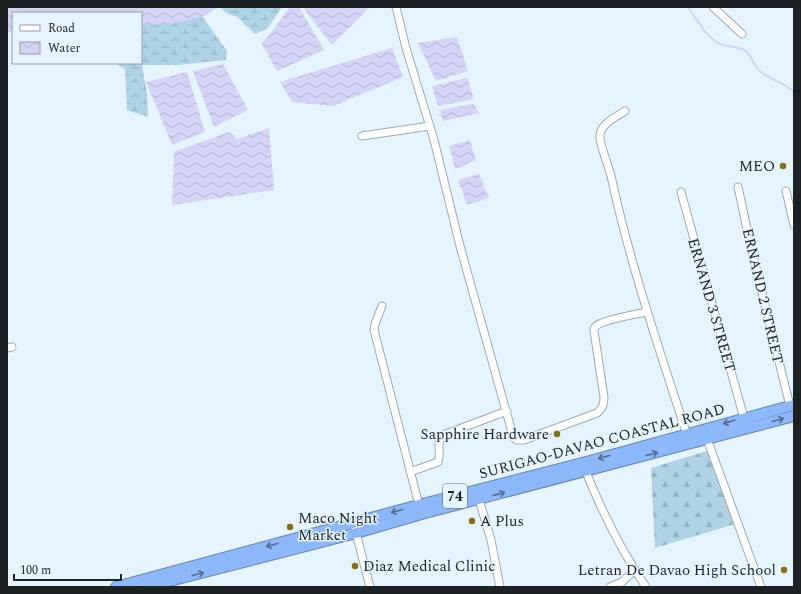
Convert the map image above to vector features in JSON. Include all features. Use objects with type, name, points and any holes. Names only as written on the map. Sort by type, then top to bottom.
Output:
[{"type":"highway","points":[[792,405],[793,416]]},
{"type":"highway","name":"SURIGAO-DAVAO COASTAL ROAD","points":[[585,467],[687,435],[705,434],[744,418],[792,405]]},
{"type":"highway","name":"SURIGAO-DAVAO COASTAL ROAD","points":[[116,587],[136,585],[705,434],[793,416]]},
{"type":"highway","name":"SURIGAO-DAVAO COASTAL ROAD","points":[[146,587],[355,528],[419,505],[478,495]]},
{"type":"street","points":[[396,7],[406,48],[430,126],[460,246],[513,436],[518,440],[524,440],[597,413],[603,407],[604,402],[594,328],[606,321],[647,312]]},
{"type":"street","points":[[713,7],[742,34]]},
{"type":"street","points":[[624,111],[604,126],[601,130],[600,137],[608,162],[628,247],[647,312],[687,435]]},
{"type":"street","points":[[362,136],[430,126]]},
{"type":"street","name":"ERNAND 2 STREET","points":[[738,187],[753,259],[792,405]]},
{"type":"street","points":[[786,191],[794,225]]},
{"type":"street","name":"ERNAND 3 STREET","points":[[680,192],[744,418]]},
{"type":"street","points":[[382,306],[374,330],[419,505]]},
{"type":"street","points":[[410,472],[436,464],[438,462],[440,459],[438,446],[439,439],[443,435],[507,411]]},
{"type":"street","points":[[705,434],[761,587]]},
{"type":"street","points":[[585,467],[598,502],[616,538],[646,587]]},
{"type":"street","points":[[478,495],[491,540],[500,587]]},
{"type":"street","points":[[355,528],[370,587]]},
{"type":"street","points":[[610,587],[622,582],[635,570]]},
{"type":"green space","points":[[19,7],[197,9],[227,51],[226,60],[178,65],[142,65],[147,94],[148,117],[127,110],[125,69],[117,64],[142,64],[142,12],[19,12]]},
{"type":"green space","points":[[220,7],[282,7],[267,29],[255,34],[237,17],[226,13]]},
{"type":"green space","points":[[707,451],[735,524],[655,548],[651,468]]},
{"type":"water","points":[[7,7],[219,7],[204,16],[176,23],[142,25],[142,12],[12,12],[12,31],[7,33]]},
{"type":"water","points":[[290,7],[299,7],[324,50],[277,71],[262,44]]},
{"type":"water","points":[[306,7],[370,7],[332,45],[304,9]]},
{"type":"water","points":[[457,37],[468,71],[436,81],[418,43]]},
{"type":"water","points":[[392,48],[403,77],[333,106],[292,102],[280,82]]},
{"type":"water","points":[[223,64],[248,110],[214,127],[193,71]]},
{"type":"water","points":[[187,72],[205,132],[172,145],[146,82]]},
{"type":"water","points":[[467,78],[474,99],[438,106],[432,86]]},
{"type":"water","points":[[474,104],[479,113],[443,121],[439,110]]},
{"type":"water","points":[[269,128],[274,190],[172,205],[174,152],[229,132],[237,139]]},
{"type":"water","points":[[470,140],[476,160],[455,169],[449,146]]},
{"type":"water","points":[[479,174],[489,198],[467,205],[458,180]]},
{"type":"waterway","points":[[688,7],[710,37],[720,44],[744,50],[749,54],[756,67],[761,72],[785,85],[794,92]]},
{"type":"place","name":"MEO","points":[[783,166]]},
{"type":"place","name":"Sapphire Hardware","points":[[557,434]]},
{"type":"place","name":"A Plus","points":[[472,521]]},
{"type":"place","name":"Maco Night Market","points":[[290,527]]},
{"type":"place","name":"Diaz Medical Clinic","points":[[355,566]]},
{"type":"place","name":"Letran De Davao High School","points":[[784,570]]}]
